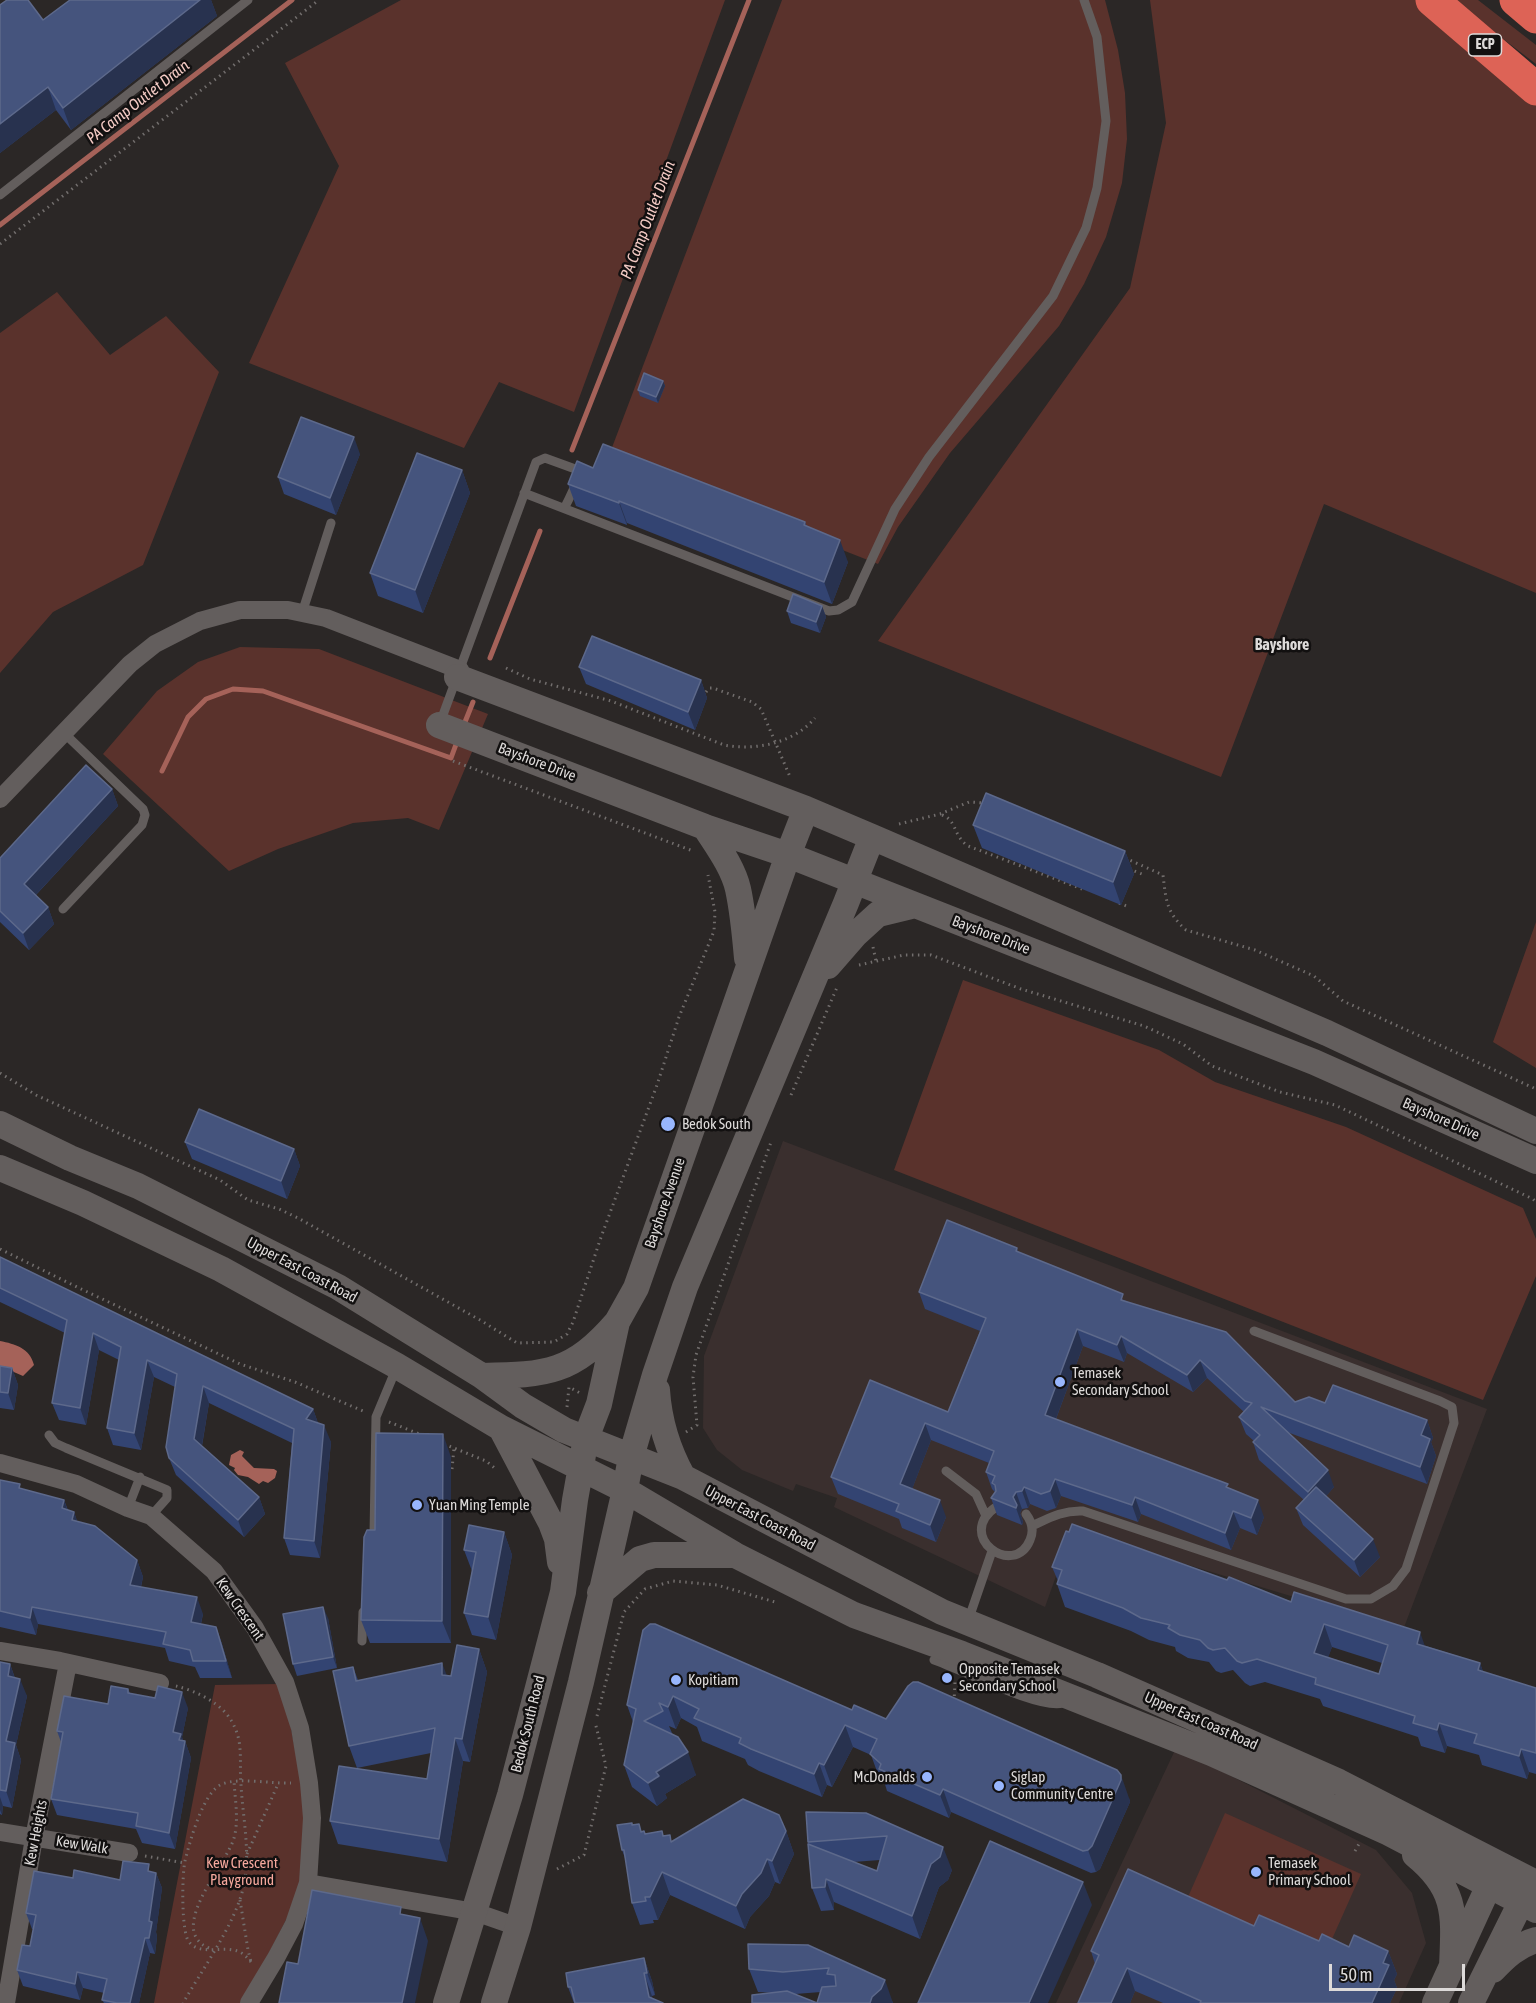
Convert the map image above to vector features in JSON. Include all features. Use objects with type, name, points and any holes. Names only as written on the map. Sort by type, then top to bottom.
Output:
[{"type":"highway","name":"ECP","points":[[1432,0],[1536,89]]},
{"type":"highway","points":[[1516,0],[1536,17]]},
{"type":"main road","name":"Bayshore Drive","points":[[458,674],[806,809],[1316,1028],[1536,1131]]},
{"type":"main road","name":"Bayshore Drive","points":[[439,725],[705,827],[788,855],[1314,1062],[1536,1161]]},
{"type":"main road","name":"Bayshore Avenue","points":[[586,1438],[599,1404],[617,1322],[636,1288],[748,967],[806,809]]},
{"type":"main road","name":"Bayshore Avenue","points":[[705,827],[725,860],[738,888],[744,918],[748,967]]},
{"type":"main road","points":[[494,2003],[518,1927],[581,1682],[631,1456],[656,1375],[685,1287],[872,837]]},
{"type":"main road","points":[[805,1000],[834,957],[878,914],[915,905]]},
{"type":"main road","name":"Upper East Coast Road","points":[[0,1124],[70,1158],[138,1186],[338,1287],[564,1430],[683,1478],[839,1560],[967,1623],[1097,1675],[1339,1782],[1494,1875],[1531,1894]]},
{"type":"main road","name":"Upper East Coast Road","points":[[0,1168],[82,1203],[221,1269],[396,1366],[501,1428],[625,1490],[735,1555],[854,1615],[962,1654],[1211,1753],[1379,1840],[1494,1875]]},
{"type":"main road","points":[[482,1376],[522,1376],[561,1368],[597,1345],[617,1322]]},
{"type":"main road","points":[[656,1375],[660,1422],[683,1478]]},
{"type":"main road","points":[[501,1428],[551,1523],[557,1539],[563,1593]]},
{"type":"main road","name":"Bedok South Road","points":[[446,2003],[510,1795],[563,1593],[586,1438]]},
{"type":"main road","points":[[600,1593],[640,1559],[662,1555],[735,1555]]},
{"type":"main road","points":[[1379,1840],[1431,1868],[1448,1893],[1454,1917],[1452,1967]]},
{"type":"main road","points":[[1435,2003],[1494,1875]]},
{"type":"main road","points":[[1474,1995],[1531,1894]]},
{"type":"main road","points":[[1474,1995],[1507,1955],[1536,1940]]},
{"type":"street","points":[[0,800],[138,657],[154,644],[200,621],[240,610],[288,610],[326,618],[458,674]]},
{"type":"street","name":"Kew Crescent","points":[[0,1463],[76,1484],[151,1516],[214,1571],[255,1628],[277,1665],[292,1698],[300,1728],[309,1783],[312,1818],[308,1883],[294,1924],[249,2003]]},
{"type":"street","points":[[0,1651],[160,1683]]},
{"type":"street","name":"Kew Heights","points":[[6,2003],[34,1838],[68,1663]]},
{"type":"street","name":"Kew Walk","points":[[0,1832],[129,1853]]},
{"type":"street","points":[[308,1883],[475,1912],[518,1927]]},
{"type":"lane","points":[[0,195],[248,0]]},
{"type":"lane","points":[[524,493],[830,611],[845,608],[852,602],[895,509],[929,457],[1053,296],[1086,228],[1097,188],[1106,121],[1097,37],[1084,0]]},
{"type":"lane","points":[[439,725],[536,462],[545,458],[576,468],[579,473],[565,507]]},
{"type":"lane","points":[[302,613],[331,523]]},
{"type":"lane","points":[[63,909],[142,825],[145,815],[143,809],[64,733]]},
{"type":"lane","points":[[1032,1526],[1060,1513],[1071,1510],[1083,1511],[1346,1599],[1371,1599],[1393,1586],[1406,1569],[1454,1423],[1452,1407],[1254,1331]]},
{"type":"lane","points":[[368,1550],[374,1535],[376,1417],[396,1366]]},
{"type":"lane","points":[[50,1435],[55,1443],[140,1477],[166,1490],[167,1498],[151,1516]]},
{"type":"lane","points":[[946,1471],[976,1494],[986,1516]]},
{"type":"lane","points":[[128,1508],[140,1477]]},
{"type":"lane","points":[[996,1507],[986,1516],[982,1525],[982,1535],[985,1544],[992,1551],[1001,1555],[1011,1556],[1021,1552],[1028,1545],[1032,1536],[1032,1526],[1026,1514]]},
{"type":"lane","points":[[967,1623],[992,1551]]},
{"type":"lane","points":[[362,1641],[363,1606]]},
{"type":"lane","points":[[934,1660],[1028,1699],[1058,1705],[1077,1699]]},
{"type":"path","points":[[0,244],[319,0]]},
{"type":"path","points":[[506,668],[530,679],[611,701],[724,745],[738,748],[776,742],[796,735],[815,718]]},
{"type":"path","points":[[706,692],[709,688],[713,688],[752,702],[760,709],[792,784]]},
{"type":"path","points":[[453,761],[699,854]]},
{"type":"path","points":[[896,825],[940,814],[969,802],[992,805]]},
{"type":"path","points":[[940,814],[948,817],[956,835],[968,846],[1086,890]]},
{"type":"path","points":[[1117,855],[1163,875],[1166,900],[1177,922],[1186,930],[1255,950],[1314,976],[1343,1001],[1536,1089]]},
{"type":"path","points":[[0,1073],[36,1095],[220,1180],[248,1200],[279,1209],[298,1218],[517,1343],[554,1342],[567,1334],[573,1322],[679,1017],[714,931],[715,912],[708,868]]},
{"type":"path","points":[[1129,869],[1142,874]]},
{"type":"path","points":[[1118,903],[1129,907]]},
{"type":"path","points":[[851,967],[904,955],[932,955],[1021,989],[1144,1026],[1183,1044],[1212,1066],[1280,1092],[1335,1105],[1536,1202]]},
{"type":"path","points":[[789,1100],[841,980]]},
{"type":"path","points":[[685,1433],[697,1425],[693,1377],[696,1355],[776,1132]]},
{"type":"path","points":[[400,1435],[402,1426]]},
{"type":"path","points":[[452,1468],[454,1448]]},
{"type":"path","points":[[555,1878],[558,1867],[584,1855],[606,1766],[594,1724],[624,1612],[645,1589],[673,1581],[717,1585],[777,1602]]},
{"type":"path","points":[[954,1707],[956,1668]]},
{"type":"path","points":[[160,1683],[193,1692],[219,1708],[231,1719],[238,1734],[247,1855],[246,1876],[230,1922],[183,2003]]},
{"type":"path","points":[[266,1975],[241,1952],[195,1947],[186,1938],[184,1929],[185,1863],[206,1802],[213,1791],[222,1784],[234,1782],[309,1783]]},
{"type":"path","points":[[213,1950],[196,1940],[195,1916],[201,1897],[230,1852],[235,1836],[237,1819],[234,1782]]},
{"type":"path","points":[[247,1855],[278,1784]]},
{"type":"path","points":[[1355,1851],[1360,1842],[1379,1840]]},
{"type":"path","points":[[129,1853],[185,1863]]},
{"type":"path","points":[[240,1898],[251,1962]]},
{"type":"shaded area","name":"Temasek Secondary School","points":[[783,1141],[1487,1409],[1403,1630],[1076,1531],[1071,1534],[1045,1607],[834,1507],[837,1498],[796,1484],[793,1491],[742,1470],[717,1450],[703,1428],[704,1356]]},
{"type":"shaded area","points":[[0,1341],[16,1345],[29,1354],[34,1365],[23,1376],[0,1366]]},
{"type":"shaded area","points":[[240,1450],[244,1452],[242,1456],[254,1468],[277,1471],[275,1478],[268,1483],[263,1481],[259,1484],[248,1477],[238,1475],[235,1468],[229,1465],[231,1455]]},
{"type":"shaded area","name":"Temasek Primary School","points":[[1176,1748],[1376,1850],[1412,1893],[1426,1943],[1399,2003],[1056,2003]]},
{"type":"green space","points":[[401,0],[725,0],[574,412],[499,382],[464,448],[249,363],[339,166],[285,63]]},
{"type":"green space","points":[[782,0],[1105,0],[1118,50],[1125,93],[1127,139],[1122,183],[1106,237],[1084,284],[1059,326],[950,453],[898,527],[878,564],[608,458]]},
{"type":"green space","points":[[1150,0],[1428,0],[1536,93],[1536,593],[1324,504],[1221,777],[878,641],[1130,288],[1166,123]]},
{"type":"green space","points":[[1452,0],[1478,0],[1536,45],[1536,64]]},
{"type":"green space","points":[[57,292],[110,355],[166,316],[219,372],[143,565],[53,612],[0,673],[0,333]]},
{"type":"green space","points":[[240,647],[319,649],[488,714],[439,830],[408,818],[353,823],[278,849],[229,871],[103,754],[157,691],[198,662]]},
{"type":"green space","points":[[1536,922],[1536,1068],[1493,1042]]},
{"type":"green space","points":[[963,980],[1159,1050],[1215,1082],[1346,1127],[1523,1208],[1536,1239],[1536,1276],[1483,1400],[894,1170]]},
{"type":"green space","name":"Kew Crescent Playground","points":[[278,1684],[286,1702],[305,1803],[300,1893],[243,2003],[154,2003],[215,1685]]},
{"type":"green space","points":[[1225,1813],[1361,1874],[1324,1957],[1188,1897]]},
{"type":"building","points":[[7,0],[28,0],[43,20],[70,0],[200,0],[63,108],[48,87],[0,124],[0,5]]},
{"type":"building","points":[[644,373],[663,381],[656,397],[638,390]]},
{"type":"building","points":[[301,417],[354,437],[330,498],[278,477]]},
{"type":"building","points":[[603,444],[805,522],[804,525],[840,540],[824,582],[619,501],[619,503],[568,484],[577,461],[593,468]]},
{"type":"building","points":[[417,453],[462,470],[415,590],[370,573]]},
{"type":"building","points":[[793,594],[822,606],[816,622],[787,611]]},
{"type":"building","points":[[592,636],[701,680],[688,712],[579,667]]},
{"type":"building","points":[[86,765],[112,789],[24,884],[48,907],[23,933],[0,911],[0,858]]},
{"type":"building","points":[[986,793],[1125,851],[1113,882],[973,825]]},
{"type":"building","points":[[199,1109],[294,1149],[281,1181],[185,1142]]},
{"type":"building","points":[[947,1220],[1017,1248],[1016,1251],[1123,1294],[1121,1300],[1226,1332],[1295,1402],[1309,1397],[1325,1403],[1333,1385],[1427,1420],[1421,1435],[1430,1439],[1420,1467],[1261,1407],[1328,1470],[1308,1492],[1253,1442],[1260,1435],[1239,1417],[1252,1403],[1245,1401],[1200,1360],[1187,1375],[1121,1336],[1117,1345],[1077,1329],[1045,1415],[1228,1484],[1226,1487],[1258,1500],[1251,1518],[1233,1511],[1225,1533],[1135,1497],[1132,1505],[1055,1479],[1050,1491],[1041,1494],[1024,1487],[1022,1491],[1016,1492],[1013,1497],[1016,1508],[991,1498],[996,1491],[992,1483],[995,1476],[986,1472],[994,1451],[925,1423],[900,1484],[940,1500],[930,1525],[896,1511],[899,1504],[831,1477],[870,1380],[948,1412],[986,1318],[919,1292]]},
{"type":"building","points":[[0,1257],[313,1409],[306,1419],[324,1425],[314,1541],[284,1538],[294,1429],[203,1386],[194,1439],[259,1497],[238,1520],[169,1458],[166,1447],[177,1374],[147,1360],[134,1433],[107,1428],[121,1347],[93,1333],[80,1408],[52,1403],[67,1320],[0,1288]]},
{"type":"building","points":[[0,1366],[12,1368],[8,1393],[0,1392]]},
{"type":"building","name":"Yuan Ming Temple","points":[[376,1433],[443,1434],[442,1621],[361,1620],[364,1537],[367,1530],[375,1530]]},
{"type":"building","points":[[0,1480],[20,1484],[19,1488],[64,1500],[62,1508],[74,1512],[72,1520],[95,1526],[137,1560],[130,1585],[197,1597],[191,1622],[216,1627],[226,1661],[193,1661],[190,1650],[163,1644],[166,1632],[32,1607],[30,1618],[0,1611]]},
{"type":"building","points":[[1316,1487],[1373,1539],[1354,1560],[1296,1508]]},
{"type":"building","points":[[1072,1524],[1227,1580],[1229,1577],[1291,1602],[1294,1592],[1420,1632],[1417,1644],[1480,1663],[1478,1670],[1536,1688],[1536,1753],[1521,1749],[1519,1756],[1474,1743],[1477,1734],[1439,1723],[1437,1730],[1413,1723],[1415,1716],[1315,1684],[1316,1678],[1257,1659],[1242,1663],[1237,1661],[1225,1648],[1213,1650],[1200,1640],[1180,1635],[1168,1628],[1170,1625],[1141,1618],[1123,1608],[1057,1584],[1062,1570],[1052,1567],[1066,1531],[1069,1532]],"holes":[[[1324,1624],[1388,1645],[1379,1674],[1314,1653]]]},
{"type":"building","points":[[469,1525],[504,1532],[488,1617],[464,1613],[476,1552],[464,1550]]},
{"type":"building","points":[[323,1607],[333,1657],[293,1664],[283,1614]]},
{"type":"building","points":[[650,1624],[655,1624],[852,1710],[854,1705],[886,1719],[908,1686],[913,1682],[918,1682],[1117,1770],[1121,1775],[1121,1780],[1092,1846],[1083,1851],[943,1789],[940,1795],[879,1769],[881,1764],[870,1754],[877,1739],[845,1725],[824,1765],[819,1763],[814,1774],[739,1743],[741,1738],[694,1718],[699,1709],[673,1696],[668,1707],[659,1703],[663,1711],[644,1721],[678,1737],[688,1752],[656,1772],[659,1776],[648,1783],[624,1765],[636,1709],[627,1705],[643,1630]]},
{"type":"building","points":[[457,1645],[479,1649],[462,1739],[455,1738],[439,1839],[330,1821],[339,1766],[427,1779],[435,1728],[349,1746],[333,1671],[353,1667],[356,1681],[442,1663],[442,1675],[451,1676]]},
{"type":"building","points":[[0,1662],[10,1664],[8,1676],[20,1679],[6,1741],[15,1743],[6,1791],[0,1790]]},
{"type":"building","points":[[111,1686],[128,1689],[128,1693],[155,1698],[158,1686],[182,1692],[173,1732],[181,1734],[179,1740],[185,1741],[169,1833],[136,1826],[138,1813],[51,1799],[63,1732],[57,1731],[64,1696],[108,1704]]},
{"type":"building","points":[[743,1799],[779,1815],[786,1831],[772,1861],[767,1859],[761,1873],[742,1894],[736,1906],[662,1872],[650,1897],[645,1897],[646,1901],[632,1903],[624,1850],[622,1850],[617,1825],[639,1824],[641,1832],[644,1831],[645,1834],[662,1831],[663,1836],[670,1835],[671,1842]]},
{"type":"building","points":[[806,1812],[866,1813],[943,1847],[940,1857],[931,1864],[912,1916],[826,1879],[825,1887],[812,1888],[808,1844],[877,1871],[887,1836],[808,1842]]},
{"type":"building","points":[[990,1841],[1083,1882],[1029,2003],[918,2003]]},
{"type":"building","points":[[123,1861],[149,1864],[148,1871],[156,1873],[149,1921],[152,1922],[149,1938],[145,1938],[130,2003],[102,2000],[107,1979],[77,1972],[75,1984],[17,1970],[22,1945],[30,1946],[36,1915],[26,1913],[34,1871],[73,1878],[74,1870],[120,1880]]},
{"type":"building","points":[[1128,1869],[1254,1926],[1259,1915],[1319,1941],[1322,1934],[1349,1947],[1354,1935],[1388,1951],[1383,1963],[1389,1965],[1372,2003],[1200,2003],[1201,2001],[1127,1968],[1111,2003],[1078,2003],[1099,1955],[1091,1951]]},
{"type":"building","points":[[312,1890],[401,1907],[400,1914],[420,1918],[402,2003],[279,2003],[287,1962],[298,1964]]},
{"type":"building","points":[[748,1944],[808,1945],[885,1980],[870,2003],[817,2003],[822,1987],[836,1986],[835,1975],[827,1974],[829,1968],[783,1972],[749,1969]]},
{"type":"building","points":[[644,1958],[647,1973],[644,1973],[649,1997],[663,2003],[575,2003],[571,1987],[568,1987],[566,1973]]},
{"type":"building","points":[[787,1991],[817,2003],[752,2003],[752,1995]]},
{"type":"waterway","name":"PA Camp Outlet Drain","points":[[0,225],[292,0]]},
{"type":"waterway","name":"PA Camp Outlet Drain","points":[[572,450],[749,0]]},
{"type":"waterway","points":[[490,658],[540,531]]},
{"type":"waterway","points":[[162,771],[188,717],[206,699],[233,689],[263,691],[451,758],[458,739]]},
{"type":"waterway","points":[[463,727],[473,702]]},
{"type":"place","name":"Bedok South","points":[[668,1124]]},
{"type":"place","name":"Temasek Secondary School","points":[[1060,1382]]},
{"type":"place","name":"Yuan Ming Temple","points":[[417,1505]]},
{"type":"place","name":"Opposite Temasek Secondary School","points":[[947,1678]]},
{"type":"place","name":"Kopitiam","points":[[676,1680]]},
{"type":"place","name":"McDonalds","points":[[927,1777]]},
{"type":"place","name":"Siglap Community Centre","points":[[999,1786]]},
{"type":"place","name":"Temasek Primary School","points":[[1256,1872]]},
{"type":"district","name":"Bayshore","points":[[1282,645]]}]
